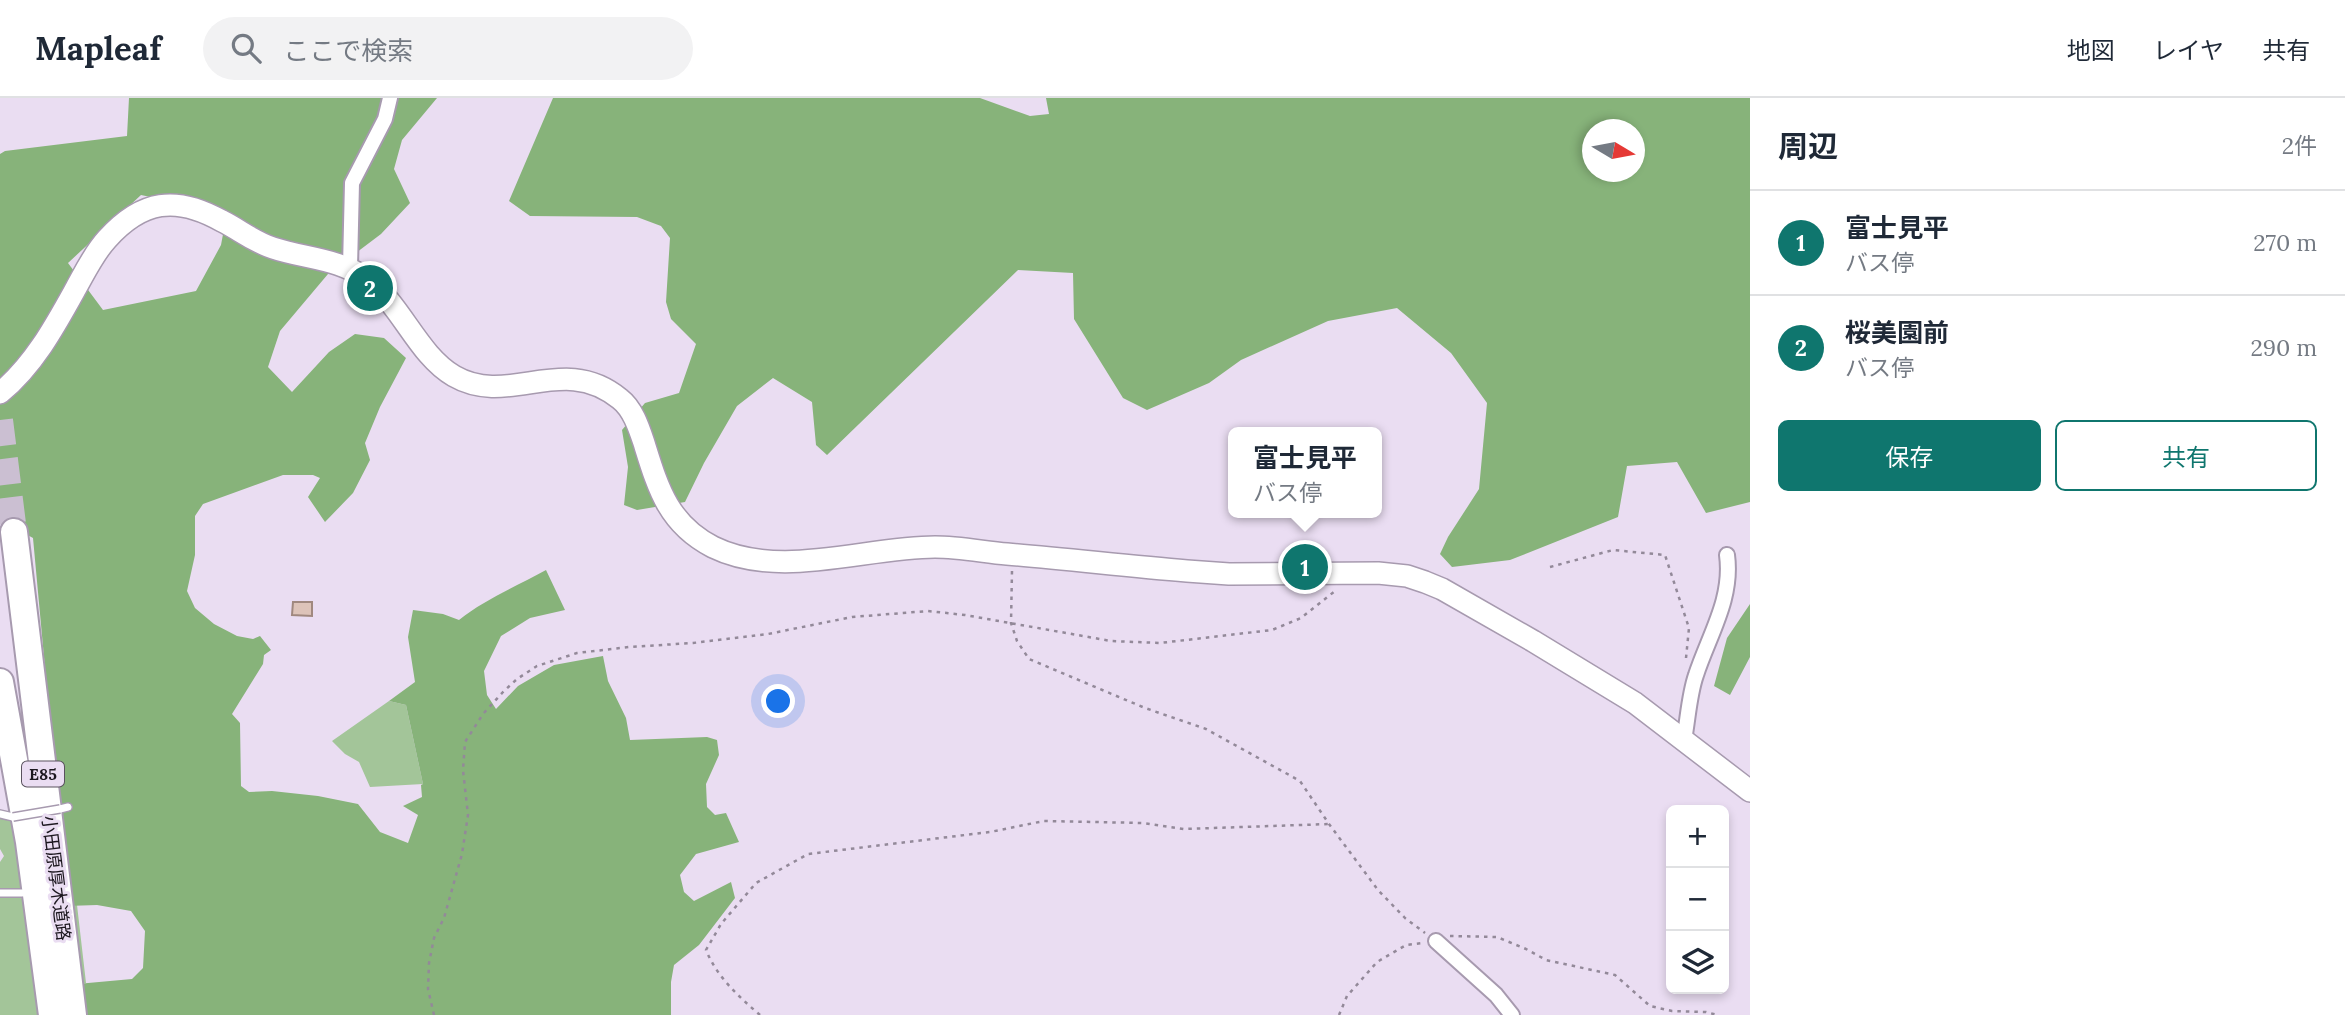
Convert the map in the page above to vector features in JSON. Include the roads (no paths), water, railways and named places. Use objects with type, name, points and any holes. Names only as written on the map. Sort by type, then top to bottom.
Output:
[{"type":"highway","name":"小田原厚木道路","points":[[14,532],[73,1015]]},
{"type":"highway","name":"小田原厚木道路","points":[[0,682],[29,842],[52,1015]]},
{"type":"street","points":[[350,267],[352,183],[385,119],[390,98]]},
{"type":"street","points":[[0,393],[16,380],[42,347],[105,242],[127,220],[150,206],[163,204],[200,210],[223,221],[251,240],[276,250],[350,267],[386,295],[433,358],[459,379],[491,387],[568,378],[609,390],[624,402],[639,426],[662,497],[671,513],[690,532],[713,547],[740,557],[769,561],[817,560],[936,547],[1215,573],[1378,573],[1407,576],[1442,589],[1635,703],[1750,791]]},
{"type":"street","points":[[1684,740],[1695,677],[1724,606],[1730,574],[1727,555]]},
{"type":"street","points":[[1436,941],[1496,995],[1512,1015]]},
{"type":"lane","points":[[0,814],[13,817],[64,808]]},
{"type":"lane","points":[[0,892],[22,893]]},
{"type":"tunnel","points":[[0,420],[14,532]]},
{"type":"place","name":"桜美園前","points":[[370,288]]},
{"type":"place","name":"富士見平","points":[[1305,567]]}]
